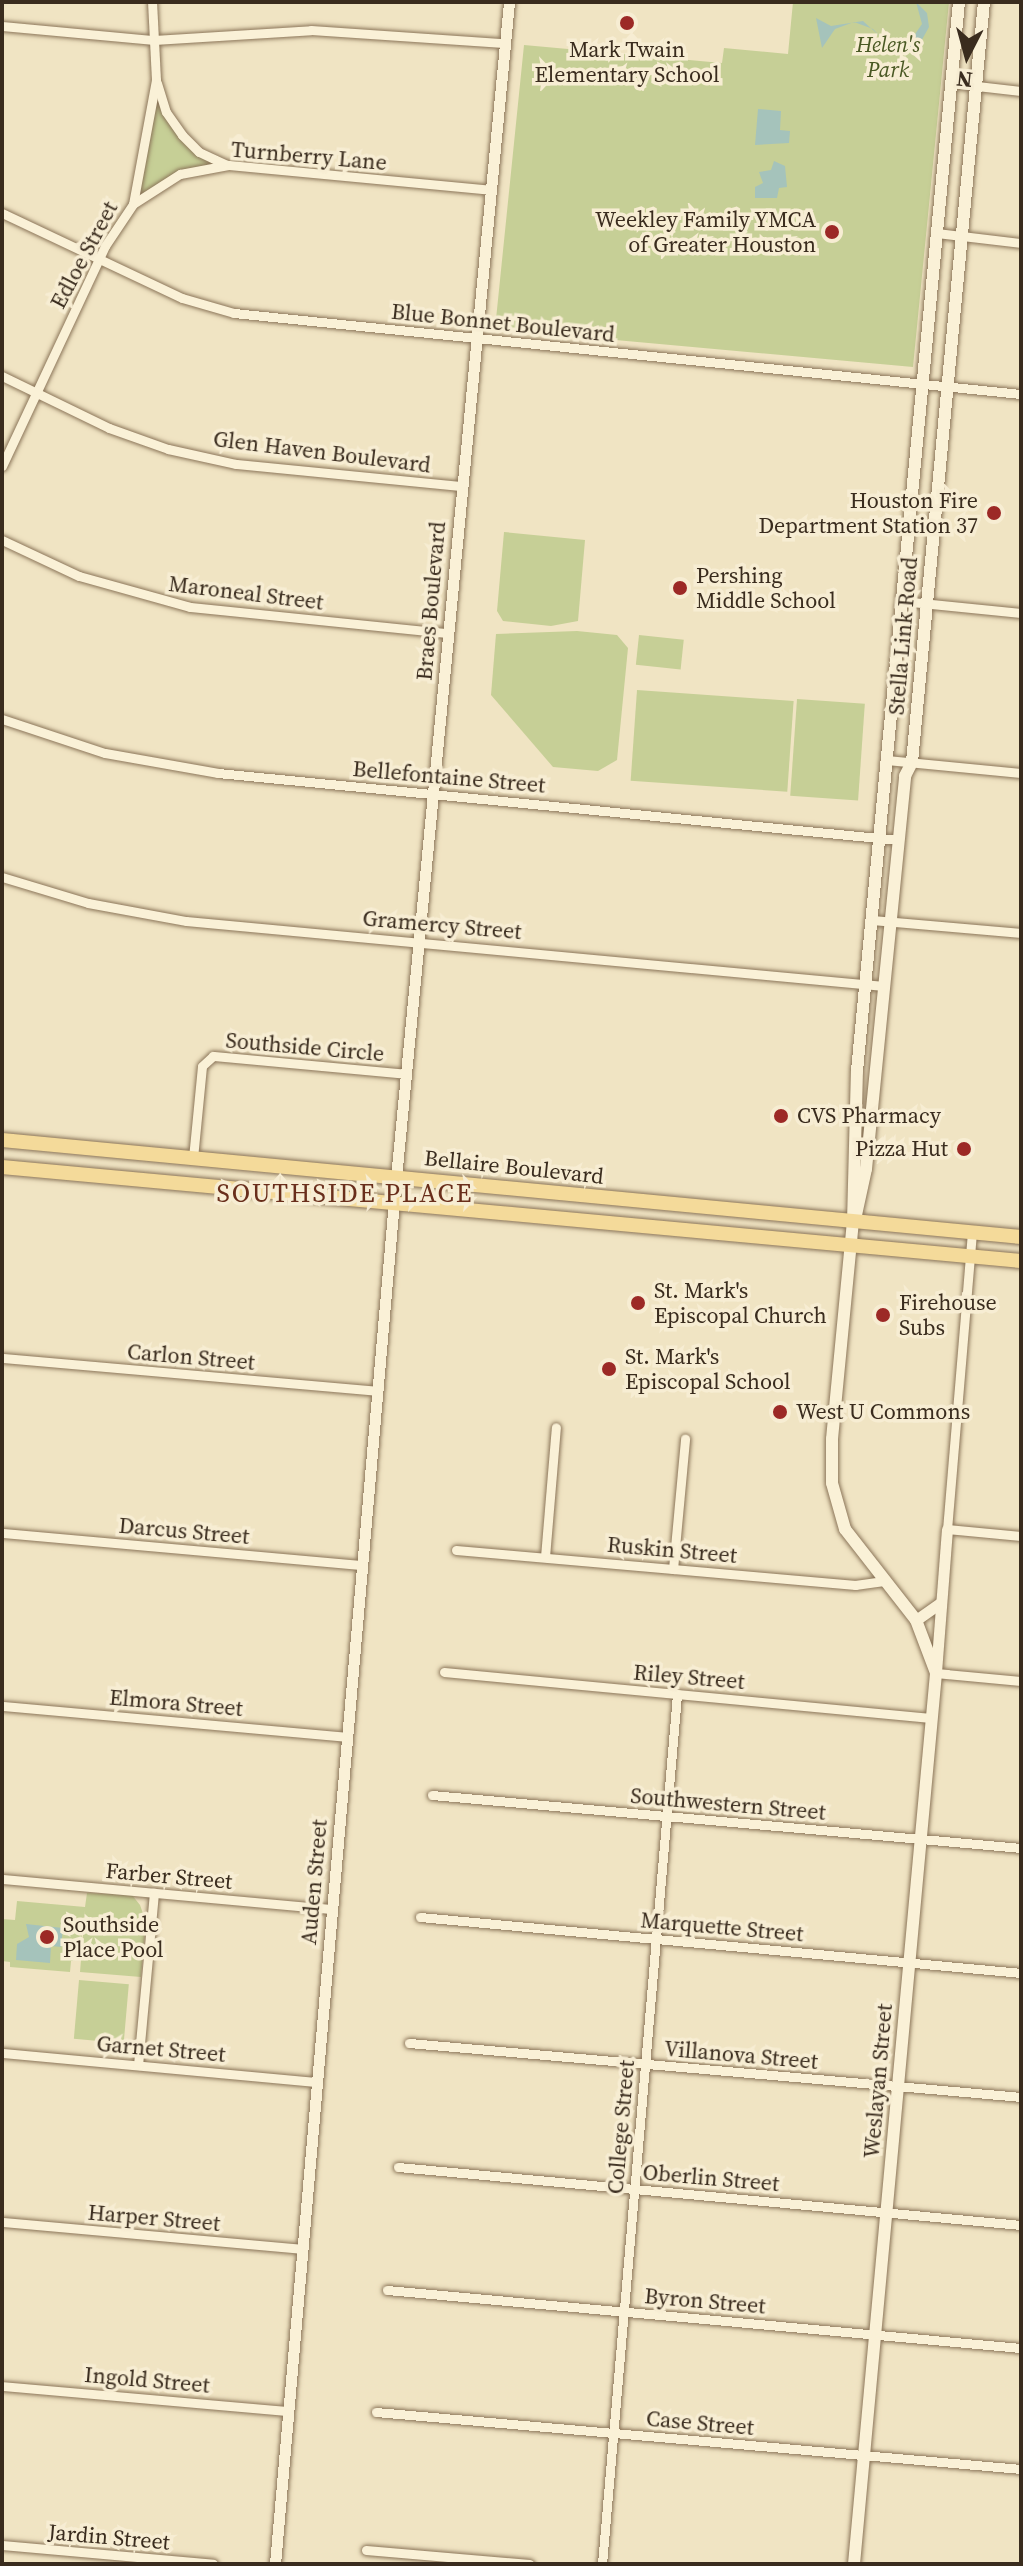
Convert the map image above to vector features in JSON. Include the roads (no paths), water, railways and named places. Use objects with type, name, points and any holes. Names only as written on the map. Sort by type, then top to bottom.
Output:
[{"type":"main road","name":"Stella Link Road","points":[[936,1673],[916,1620],[845,1529],[832,1483],[853,1222],[857,1071],[959,2]]},
{"type":"main road","name":"Stella Link Road","points":[[853,1222],[864,1184],[905,776],[912,762],[984,2]]},
{"type":"main road","points":[[915,459],[940,461]]},
{"type":"main road","points":[[911,504],[935,506]]},
{"type":"main road","points":[[908,531],[932,533]]},
{"type":"main road","points":[[857,1071],[876,1073]]},
{"type":"main road","name":"Bellaire Boulevard","points":[[2,1140],[1021,1237]]},
{"type":"main road","points":[[148,1180],[151,1154]]},
{"type":"main road","name":"Bellaire Boulevard","points":[[2,1167],[1021,1261]]},
{"type":"main road","points":[[570,1219],[571,1195]]},
{"type":"main road","points":[[734,1234],[737,1211]]},
{"type":"main road","name":"Weslayan Street","points":[[854,2564],[936,1673]]},
{"type":"street","name":"Edloe Street","points":[[2,466],[99,258],[133,204],[156,80],[152,2]]},
{"type":"street","name":"Braes Boulevard","points":[[394,1203],[509,2]]},
{"type":"street","points":[[2,26],[154,40],[339,31],[504,43]]},
{"type":"street","points":[[156,80],[166,112],[182,135],[199,152],[228,165]]},
{"type":"street","points":[[951,83],[1021,91]]},
{"type":"street","name":"Turnberry Lane","points":[[133,204],[180,174],[228,165],[491,190]]},
{"type":"street","name":"Blue Bonnet Boulevard","points":[[2,213],[182,298],[234,313],[947,383],[1021,394]]},
{"type":"street","points":[[937,233],[1021,243]]},
{"type":"street","name":"Glen Haven Boulevard","points":[[2,376],[168,449],[236,464],[461,486]]},
{"type":"street","name":"Maroneal Street","points":[[2,540],[79,576],[190,607],[448,633]]},
{"type":"street","points":[[901,601],[1021,613]]},
{"type":"street","name":"Bellefontaine Street","points":[[2,719],[151,763],[899,840]]},
{"type":"street","points":[[886,760],[1021,773]]},
{"type":"street","name":"Gramercy Street","points":[[2,877],[88,903],[186,921],[884,986]]},
{"type":"street","points":[[872,920],[1021,933]]},
{"type":"street","name":"Southside Circle","points":[[193,1158],[202,1066],[213,1056],[406,1074]]},
{"type":"street","name":"Auden Street","points":[[275,2564],[394,1203]]},
{"type":"street","name":"Weslayan Street","points":[[936,1673],[972,1232]]},
{"type":"street","name":"Carlon Street","points":[[2,1358],[378,1391]]},
{"type":"street","points":[[545,1557],[556,1427]]},
{"type":"street","points":[[673,1569],[685,1439]]},
{"type":"street","points":[[947,1529],[1021,1536]]},
{"type":"street","name":"Darcus Street","points":[[2,1533],[362,1565]]},
{"type":"street","name":"Ruskin Street","points":[[456,1550],[855,1585],[884,1581]]},
{"type":"street","points":[[916,1620],[941,1602]]},
{"type":"street","name":"Riley Street","points":[[444,1672],[931,1718]]},
{"type":"street","points":[[936,1673],[1021,1681]]},
{"type":"street","name":"College Street","points":[[602,2564],[621,2312],[677,1694]]},
{"type":"street","name":"Elmora Street","points":[[2,1706],[347,1737]]},
{"type":"street","name":"Southwestern Street","points":[[432,1795],[1021,1848]]},
{"type":"street","name":"Farber Street","points":[[2,1879],[332,1909]]},
{"type":"street","points":[[138,2065],[154,1893]]},
{"type":"street","name":"Marquette Street","points":[[420,1917],[1021,1973]]},
{"type":"street","name":"Villanova Street","points":[[409,2043],[1021,2097]]},
{"type":"street","name":"Garnet Street","points":[[2,2053],[317,2082]]},
{"type":"street","name":"Oberlin Street","points":[[398,2167],[1021,2225]]},
{"type":"street","name":"Harper Street","points":[[2,2222],[302,2249]]},
{"type":"street","name":"Byron Street","points":[[387,2290],[1021,2348]]},
{"type":"street","name":"Ingold Street","points":[[2,2386],[288,2411]]},
{"type":"street","name":"Case Street","points":[[376,2412],[1021,2469]]},
{"type":"street","name":"Jardin Street","points":[[2,2545],[213,2564]]},
{"type":"street","points":[[366,2550],[529,2564]]},
{"type":"water","points":[[916,2],[927,13],[929,27],[919,45],[909,50],[891,48],[880,36],[884,40],[911,40],[922,24]]},
{"type":"water","points":[[816,18],[831,26],[852,23],[835,29],[822,48]]},
{"type":"water","points":[[758,109],[781,111],[780,130],[790,131],[789,143],[755,145]]},
{"type":"water","points":[[774,161],[785,166],[787,187],[779,188],[777,198],[755,198],[755,187],[763,183],[759,172],[771,170]]},
{"type":"water","points":[[26,1924],[63,1928],[61,1947],[51,1946],[50,1963],[16,1960],[17,1944],[29,1937]]},
{"type":"place","name":"Mark Twain Elementary School","points":[[627,23]]},
{"type":"place","name":"Weekley Family YMCA of Greater Houston","points":[[832,232]]},
{"type":"place","name":"Houston Fire Department Station 37","points":[[994,513]]},
{"type":"place","name":"Pershing Middle School","points":[[680,588]]},
{"type":"place","name":"CVS Pharmacy","points":[[781,1116]]},
{"type":"place","name":"Pizza Hut","points":[[964,1149]]},
{"type":"place","name":"St. Mark's Episcopal Church","points":[[638,1303]]},
{"type":"place","name":"Firehouse Subs","points":[[883,1315]]},
{"type":"place","name":"St. Mark's Episcopal School","points":[[609,1369]]},
{"type":"place","name":"West U Commons","points":[[780,1412]]},
{"type":"place","name":"Southside Place Pool","points":[[47,1937]]},
{"type":"district","name":"SOUTHSIDE PLACE","points":[[345,1194]]},
{"type":"park label","name":"Helen's Park","points":[[888,56]]}]
